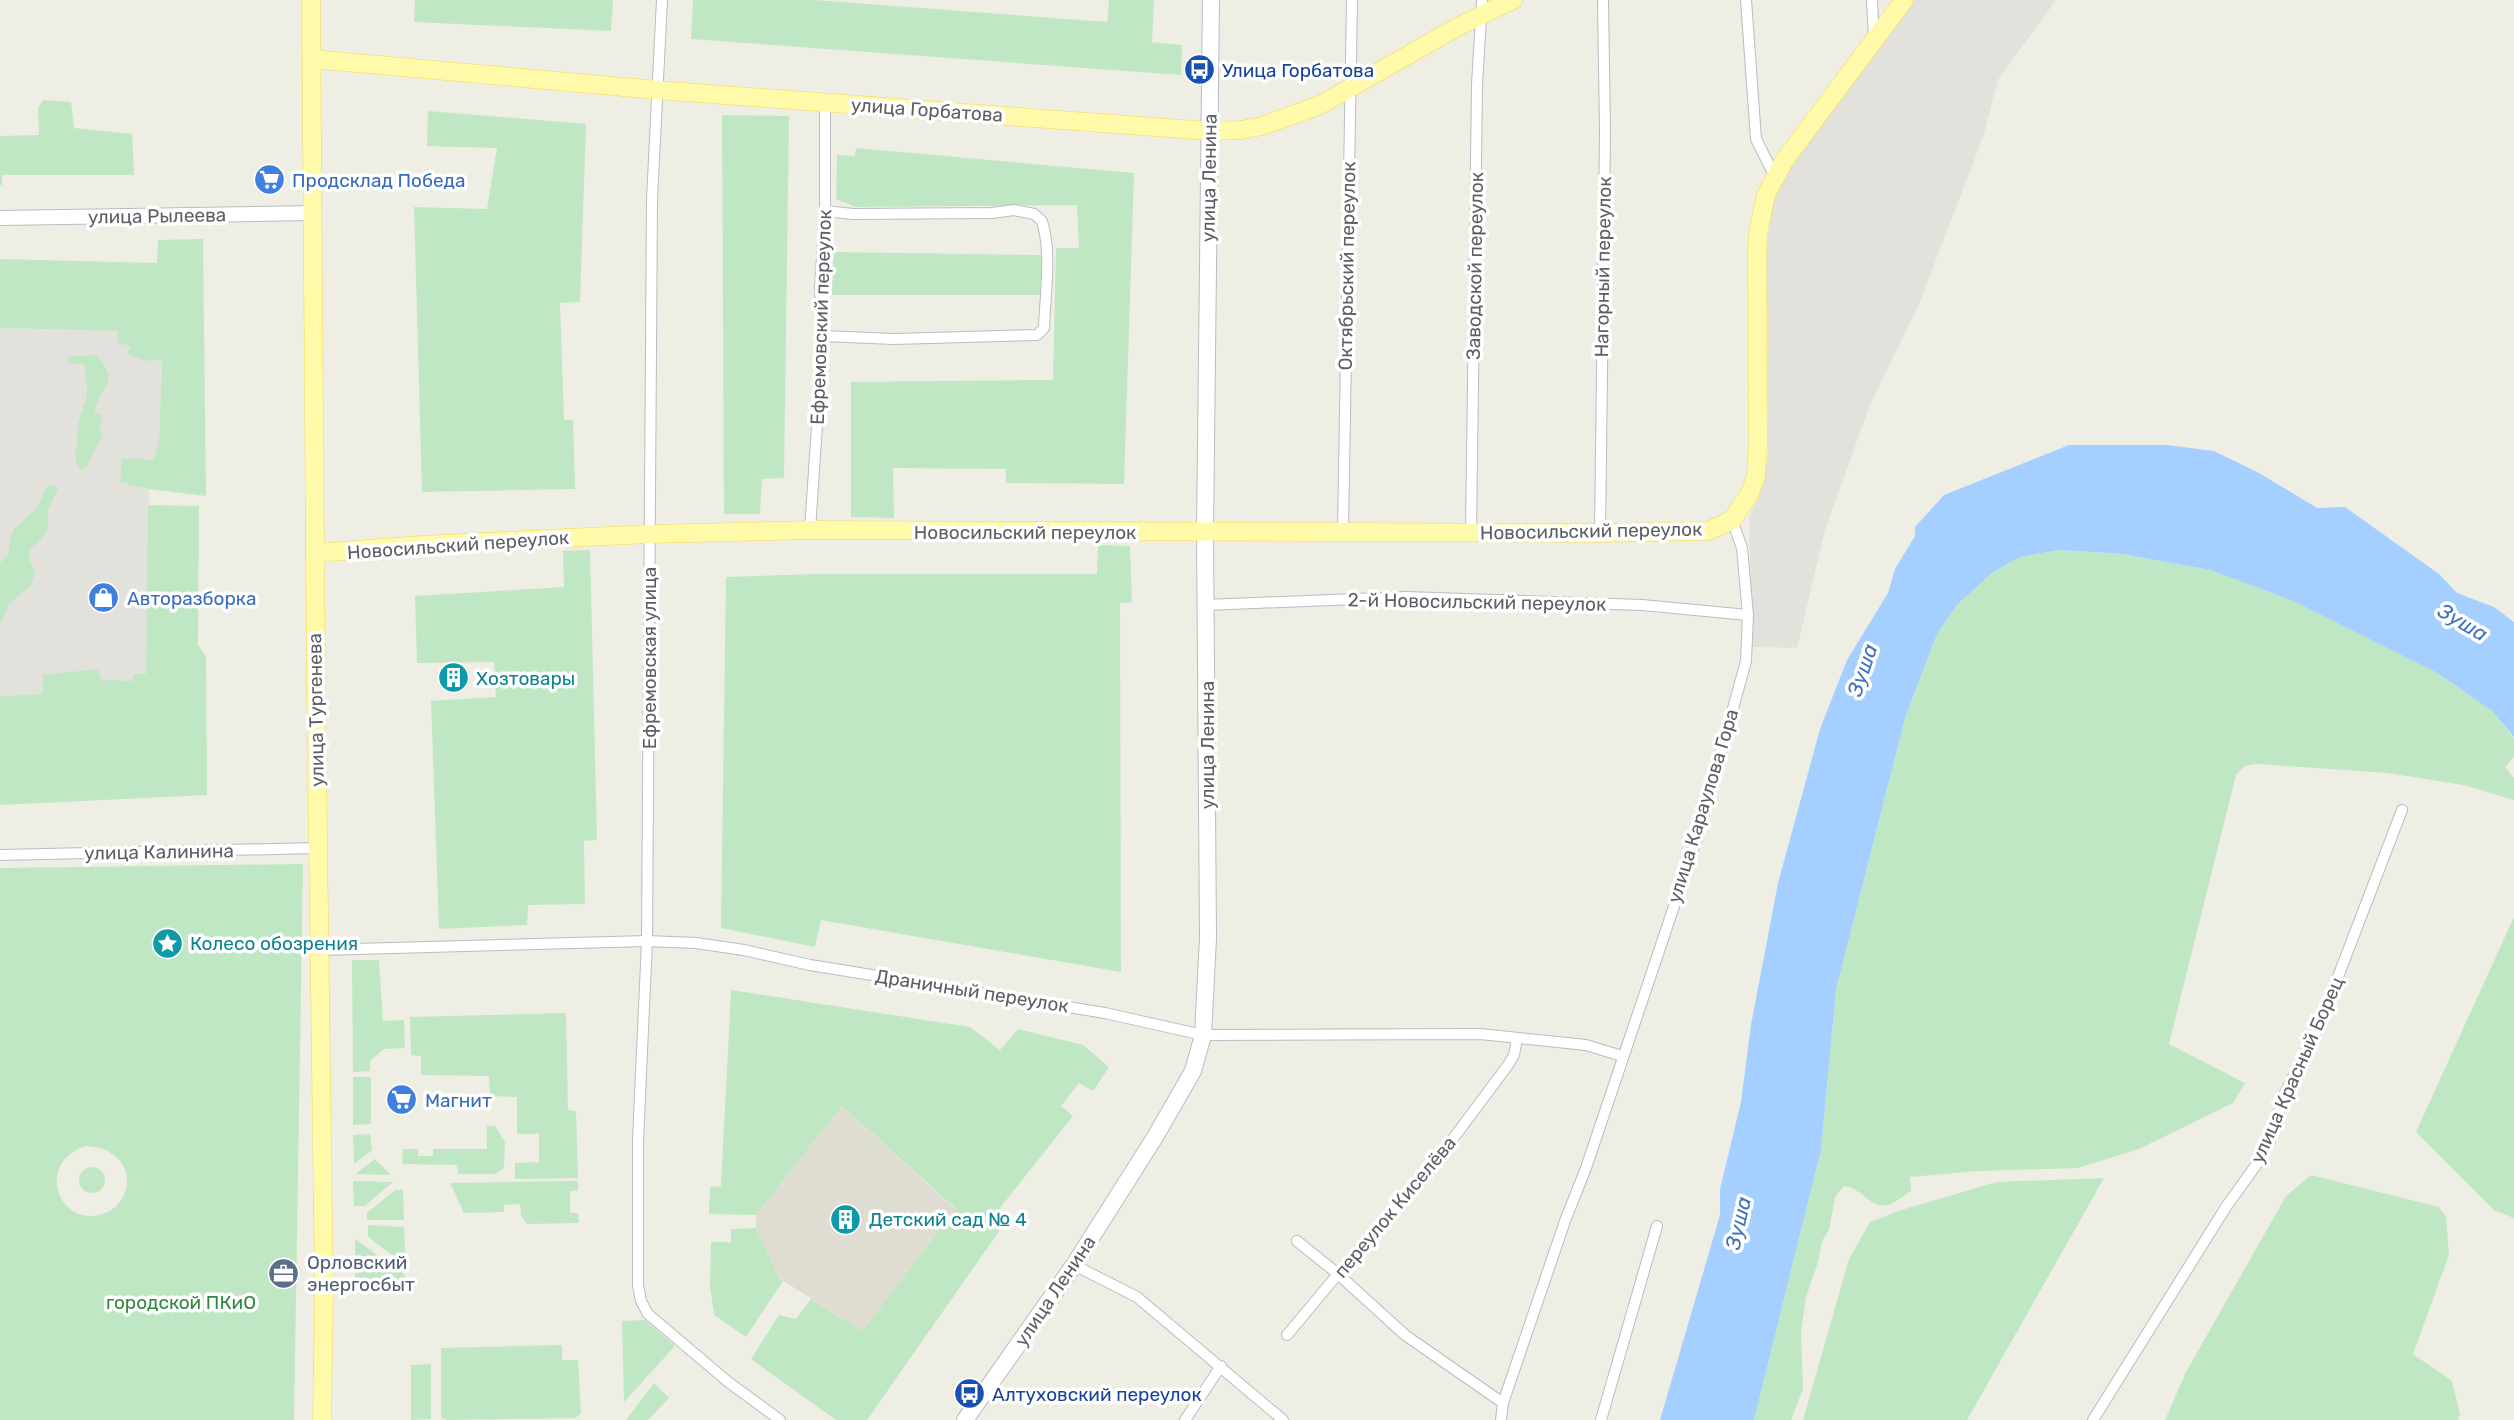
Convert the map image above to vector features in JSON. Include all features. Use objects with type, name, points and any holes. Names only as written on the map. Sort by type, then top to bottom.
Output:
[{"type":"main road","name":"улица Тургенева","points":[[311,0],[324,1292],[322,1420]]},
{"type":"main road","name":"улица Ленина","points":[[965,1420],[1074,1265],[1177,1100],[1193,1071],[1203,1035],[1208,938],[1205,533],[1211,0]]},
{"type":"main road","name":"улица Горбатова","points":[[312,59],[825,103],[1209,131],[1241,130],[1272,123],[1320,105],[1482,7],[1513,0]]},
{"type":"main road","points":[[1732,520],[1750,493],[1756,476],[1758,233],[1766,195],[1796,142],[1904,0]]},
{"type":"main road","name":"Новосильский переулок","points":[[315,553],[650,534],[810,530],[1600,533],[1708,531],[1732,520]]},
{"type":"street","name":"Ефремовская улица","points":[[662,0],[652,199],[647,941],[638,1140],[638,1285],[641,1301],[648,1314],[727,1381],[780,1420]]},
{"type":"street","name":"Октябрьский переулок","points":[[1343,532],[1352,0]]},
{"type":"street","name":"Нагорный переулок","points":[[1600,533],[1605,132],[1603,0]]},
{"type":"street","points":[[1746,0],[1755,139],[1775,177]]},
{"type":"street","points":[[1872,0],[1874,40]]},
{"type":"street","name":"Заводской переулок","points":[[1471,532],[1477,85],[1482,7]]},
{"type":"street","name":"Ефремовский переулок","points":[[810,530],[823,336],[820,288],[825,211],[825,103]]},
{"type":"street","points":[[823,336],[894,339],[1037,335],[1044,328],[1046,271],[1045,229],[1042,221],[1026,211],[992,214],[853,214],[825,211]]},
{"type":"street","name":"улица Рылеева","points":[[0,218],[314,213]]},
{"type":"street","name":"улица Караулова Гора","points":[[1501,1420],[1503,1403],[1564,1221],[1586,1168],[1700,829],[1746,661],[1748,615],[1742,548],[1732,520]]},
{"type":"street","name":"2-й Новосильский переулок","points":[[1206,605],[1405,597],[1642,605],[1748,615]]},
{"type":"street","name":"улица Красный Борец","points":[[2093,1420],[2270,1140],[2285,1093],[2321,1021],[2402,810]]},
{"type":"street","name":"улица Калинина","points":[[0,855],[318,848]]},
{"type":"street","name":"Драничный переулок","points":[[320,950],[647,941],[696,943],[744,950],[810,965],[1105,1013],[1203,1035],[1480,1034],[1586,1045],[1622,1056]]},
{"type":"street","name":"переулок Киселёва","points":[[1287,1335],[1429,1171],[1508,1065],[1514,1055],[1517,1039]]},
{"type":"street","points":[[1601,1420],[1657,1226]]},
{"type":"street","points":[[1297,1241],[1405,1335],[1503,1403]]},
{"type":"street","points":[[1074,1265],[1137,1297],[1283,1420]]},
{"type":"street","points":[[1185,1420],[1221,1366]]},
{"type":"shaded area","points":[[1915,0],[2056,0],[1998,80],[1983,137],[1919,304],[1870,405],[1825,530],[1797,648],[1752,647],[1749,518],[1761,492],[1768,458],[1767,246],[1773,200],[1786,171]]},
{"type":"shaded area","points":[[0,328],[119,331],[131,346],[128,354],[145,361],[162,360],[159,440],[154,461],[123,458],[121,481],[149,489],[146,674],[133,681],[43,675],[43,694],[0,696]]},
{"type":"shaded area","points":[[842,1106],[956,1210],[862,1331],[779,1278],[756,1228],[756,1215]]},
{"type":"green space","points":[[415,0],[613,0],[611,31],[414,22]]},
{"type":"green space","points":[[693,0],[815,0],[1107,22],[1109,0],[1154,0],[1152,42],[1182,45],[1181,75],[691,39]]},
{"type":"green space","points":[[43,100],[71,102],[74,128],[132,134],[134,175],[2,175],[0,185],[0,136],[39,135],[38,108]]},
{"type":"green space","points":[[428,111],[586,124],[580,302],[560,303],[564,420],[573,420],[575,489],[422,492],[414,207],[487,209],[497,148],[427,146]]},
{"type":"green space","points":[[722,115],[789,116],[784,478],[762,479],[760,514],[724,514]]},
{"type":"green space","points":[[856,148],[1134,173],[1124,484],[1006,483],[1006,469],[893,468],[894,518],[851,517],[851,382],[1053,380],[1056,248],[1079,248],[1077,205],[856,207],[836,199],[837,155],[855,156]]},
{"type":"green space","points":[[203,239],[206,496],[149,489],[120,482],[122,458],[154,460],[159,440],[162,360],[145,361],[127,354],[131,346],[117,343],[118,331],[0,328],[0,259],[157,263],[158,240]]},
{"type":"green space","points":[[833,252],[1042,255],[1040,295],[832,295]]},
{"type":"green space","points":[[96,355],[108,372],[109,379],[95,412],[101,415],[103,420],[99,426],[103,437],[86,468],[80,470],[75,453],[78,424],[87,394],[86,367],[82,363],[69,364],[68,358]]},
{"type":"green space","points":[[49,485],[55,485],[58,490],[47,511],[48,524],[45,534],[29,551],[35,573],[32,584],[9,604],[0,624],[0,563],[9,554],[13,532],[36,509]]},
{"type":"green space","points":[[148,505],[199,506],[198,645],[206,656],[207,795],[0,805],[0,696],[43,694],[43,675],[99,669],[101,679],[132,681],[133,674],[146,674]]},
{"type":"green space","points":[[1098,545],[1130,546],[1132,602],[1120,603],[1121,972],[821,920],[815,947],[721,928],[726,577],[814,574],[1097,574]]},
{"type":"green space","points":[[590,550],[597,840],[584,841],[585,904],[528,905],[527,925],[439,929],[431,701],[496,697],[494,662],[417,663],[415,596],[564,587],[563,551]]},
{"type":"green space","points":[[2059,550],[2122,554],[2210,570],[2293,601],[2439,674],[2492,711],[2514,738],[2514,757],[2505,767],[2514,778],[2514,800],[2463,785],[2388,773],[2257,764],[2245,766],[2236,775],[2169,1044],[2245,1083],[2233,1103],[2139,1149],[2078,1168],[1978,1171],[1910,1177],[1911,1191],[1885,1206],[1878,1205],[1856,1190],[1844,1186],[1835,1197],[1829,1230],[1822,1241],[1806,1297],[1801,1333],[1803,1389],[1791,1420],[1754,1420],[1821,1150],[1836,990],[1905,718],[1937,634],[1957,605],[1992,573],[2020,557]]},
{"type":"green space","name":"городской ПКиО","points":[[303,864],[294,1420],[0,1420],[0,868]],"holes":[[[86,1146],[113,1154],[119,1160],[127,1176],[127,1185],[118,1204],[105,1213],[89,1216],[76,1213],[65,1204],[59,1193],[57,1179],[60,1166],[70,1154]]]},
{"type":"green space","points":[[2514,917],[2514,1218],[2494,1210],[2416,1132]]},
{"type":"green space","points":[[352,960],[379,960],[383,1021],[404,1020],[405,1048],[384,1049],[370,1061],[370,1071],[353,1072]]},
{"type":"green space","points":[[731,990],[970,1027],[1000,1050],[1018,1029],[1083,1045],[1109,1067],[1093,1091],[1079,1083],[1061,1106],[1073,1116],[1000,1208],[1009,1217],[867,1420],[836,1420],[751,1359],[779,1315],[796,1319],[811,1299],[862,1331],[956,1209],[842,1106],[756,1215],[709,1214],[710,1187],[721,1186]]},
{"type":"green space","points":[[566,1013],[568,1110],[576,1111],[578,1178],[515,1179],[515,1163],[539,1162],[539,1134],[517,1134],[517,1097],[490,1096],[489,1076],[421,1075],[421,1056],[411,1055],[410,1017]]},
{"type":"green space","points":[[353,1077],[371,1077],[371,1124],[353,1125]]},
{"type":"green space","points":[[487,1126],[495,1126],[505,1142],[504,1168],[496,1174],[458,1174],[457,1165],[402,1164],[403,1149],[418,1149],[418,1156],[433,1156],[433,1149],[487,1149]]},
{"type":"green space","points":[[370,1134],[372,1150],[354,1164],[353,1135]]},
{"type":"green space","points":[[375,1159],[391,1175],[355,1174]]},
{"type":"green space","points":[[92,1167],[101,1171],[105,1180],[101,1189],[92,1193],[83,1189],[79,1180],[83,1171]]},
{"type":"green space","points":[[2311,1175],[2439,1207],[2446,1217],[2449,1255],[2413,1354],[2452,1381],[2460,1414],[2458,1420],[2165,1420],[2186,1372],[2286,1196]]},
{"type":"green space","points":[[2104,1178],[1967,1420],[1803,1420],[1849,1259],[1870,1222],[1901,1210],[1997,1182]]},
{"type":"green space","points":[[353,1181],[393,1182],[365,1206],[354,1206]]},
{"type":"green space","points":[[578,1181],[578,1191],[570,1191],[570,1213],[578,1213],[579,1223],[527,1224],[521,1215],[520,1204],[504,1205],[504,1212],[464,1213],[450,1183]]},
{"type":"green space","points":[[395,1190],[403,1190],[404,1220],[367,1220],[367,1213]]},
{"type":"green space","points":[[368,1225],[404,1227],[406,1265],[368,1237]]},
{"type":"green space","points":[[756,1228],[779,1278],[783,1281],[746,1337],[714,1315],[710,1285],[711,1242],[731,1242],[731,1229]]},
{"type":"green space","points":[[355,1239],[405,1275],[405,1283],[355,1285]]},
{"type":"green space","points":[[645,1320],[675,1346],[624,1402],[622,1321]]},
{"type":"green space","points":[[562,1345],[562,1360],[578,1360],[581,1414],[575,1418],[447,1420],[441,1417],[441,1348]]},
{"type":"green space","points":[[431,1364],[431,1419],[411,1420],[411,1365]]},
{"type":"green space","points":[[654,1383],[669,1398],[648,1420],[626,1420]]},
{"type":"water","name":"Зуша","points":[[2069,445],[2167,445],[2214,451],[2259,473],[2317,508],[2345,507],[2439,574],[2457,593],[2494,607],[2514,622],[2514,737],[2492,711],[2439,674],[2293,601],[2210,570],[2122,554],[2059,550],[2020,557],[1992,573],[1957,605],[1937,634],[1905,718],[1836,990],[1821,1150],[1754,1420],[1660,1420],[1720,1215],[1720,1189],[1741,1102],[1751,1025],[1778,883],[1820,729],[1847,660],[1888,593],[1895,569],[1915,536],[1915,527],[1944,495]]},
{"type":"place","name":"Улица Горбатова","points":[[1199,70]]},
{"type":"place","name":"Продсклад Победа","points":[[269,180]]},
{"type":"place","name":"Авторазборка","points":[[104,598]]},
{"type":"place","name":"Хозтовары","points":[[453,678]]},
{"type":"place","name":"Колесо обозрения","points":[[167,943]]},
{"type":"place","name":"Магнит","points":[[402,1100]]},
{"type":"place","name":"Детский сад № 4","points":[[846,1219]]},
{"type":"place","name":"Орловский энергосбыт","points":[[284,1273]]},
{"type":"place","name":"Алтуховский переулок","points":[[969,1394]]}]
